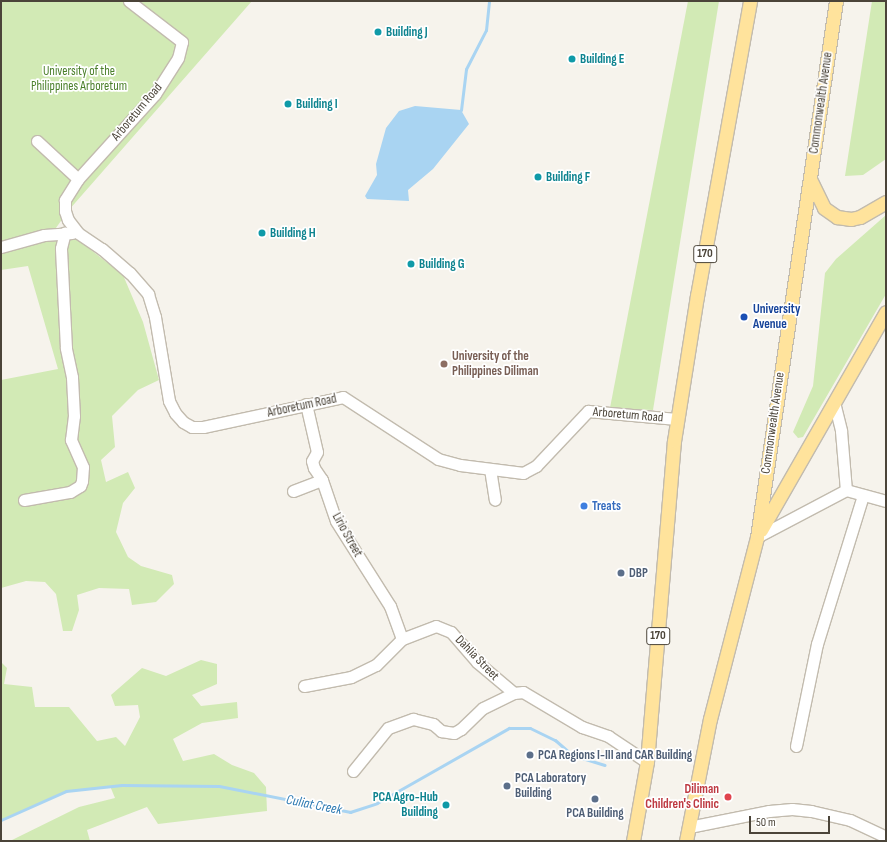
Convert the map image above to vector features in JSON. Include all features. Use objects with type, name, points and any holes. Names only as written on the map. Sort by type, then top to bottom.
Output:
[{"type":"main road","name":"170","points":[[633,841],[647,762],[677,420],[750,1]]},
{"type":"main road","name":"Commonwealth Avenue","points":[[686,841],[710,718],[757,537],[836,1]]},
{"type":"main road","points":[[809,178],[824,208],[837,217],[851,219],[860,217],[886,202]]},
{"type":"main road","points":[[757,537],[886,312]]},
{"type":"street","name":"Arboretum Road","points":[[129,1],[182,42],[178,58],[155,94],[78,179],[65,200],[65,211],[68,220],[78,233],[102,249],[130,273],[148,294],[155,317],[169,401],[175,413],[183,422],[192,426],[203,427],[343,397],[438,459],[490,469],[523,473],[529,471],[588,411],[677,420]]},
{"type":"street","points":[[37,141],[78,179]]},
{"type":"street","name":"Arboretum Road","points":[[1,247],[44,235],[65,232],[78,233]]},
{"type":"street","points":[[24,500],[70,492],[80,486],[82,481],[82,467],[71,440],[74,416],[72,377],[66,348],[61,248],[65,232]]},
{"type":"street","points":[[834,402],[841,431],[846,490]]},
{"type":"street","name":"Lirio Street","points":[[306,404],[317,452],[312,461],[322,480],[336,521],[390,606],[402,639]]},
{"type":"street","points":[[490,469],[495,500]]},
{"type":"street","points":[[292,491],[322,480]]},
{"type":"street","points":[[757,537],[846,490],[886,501]]},
{"type":"street","points":[[796,746],[817,644],[863,495]]},
{"type":"street","name":"Dahlia Street","points":[[304,686],[347,678],[376,665],[402,639],[429,627],[445,627],[477,662],[514,693]]},
{"type":"street","points":[[352,771],[388,728],[413,719],[433,724],[441,731],[454,733],[461,729],[483,708],[514,693],[528,693],[577,724],[621,745],[647,762]]},
{"type":"street","points":[[689,827],[769,811],[792,810],[844,819],[886,837]]},
{"type":"green space","name":"University of the Philippines Arboretum","points":[[1,1],[252,1],[68,211],[46,242],[77,239],[123,275],[143,322],[159,380],[138,390],[112,416],[115,447],[101,460],[106,482],[128,472],[135,488],[123,503],[116,532],[128,557],[141,566],[172,575],[174,584],[156,602],[132,605],[129,589],[99,588],[77,595],[79,610],[72,631],[63,631],[56,594],[45,582],[26,581],[1,588],[1,380],[58,369],[28,266],[1,270]]},
{"type":"green space","points":[[688,1],[719,1],[653,410],[610,408]]},
{"type":"green space","points":[[872,1],[886,1],[886,159],[863,175],[845,176]]},
{"type":"green space","points":[[886,215],[886,294],[803,437],[798,438],[793,432],[813,386],[825,273],[836,259]]},
{"type":"green space","points":[[201,660],[217,664],[217,684],[192,695],[201,706],[237,702],[238,718],[202,723],[173,739],[183,761],[214,754],[232,765],[254,773],[266,787],[267,811],[158,824],[147,807],[87,830],[90,841],[10,841],[79,807],[115,798],[110,786],[66,791],[1,820],[1,662],[7,668],[4,684],[32,687],[35,707],[69,707],[97,741],[116,737],[125,746],[140,717],[138,705],[115,706],[111,695],[142,668],[166,676]]},
{"type":"water","points":[[415,106],[461,110],[469,124],[433,169],[408,190],[409,201],[367,199],[365,196],[377,175],[376,164],[386,128],[399,111]]},
{"type":"waterway","points":[[461,110],[466,69],[486,30],[489,1]]},
{"type":"waterway","name":"Culiat Creek","points":[[1,820],[66,791],[122,785],[219,786],[350,812],[377,803],[509,728],[530,728],[555,740],[572,755],[604,765]]},
{"type":"place","name":"Building J","points":[[378,32]]},
{"type":"place","name":"Building E","points":[[572,59]]},
{"type":"place","name":"Building I","points":[[288,104]]},
{"type":"place","name":"Building F","points":[[538,177]]},
{"type":"place","name":"Building H","points":[[262,233]]},
{"type":"place","name":"Building G","points":[[411,264]]},
{"type":"place","name":"University Avenue","points":[[744,317]]},
{"type":"place","name":"University of the Philippines Diliman","points":[[444,364]]},
{"type":"place","name":"Treats","points":[[584,506]]},
{"type":"place","name":"DBP","points":[[621,573]]},
{"type":"place","name":"PCA Regions I-III and CAR Building","points":[[530,755]]},
{"type":"place","name":"PCA Laboratory Building","points":[[507,786]]},
{"type":"place","name":"Diliman Children's Clinic","points":[[728,797]]},
{"type":"place","name":"PCA Building","points":[[595,799]]},
{"type":"place","name":"PCA Agro-Hub Building","points":[[446,805]]}]
